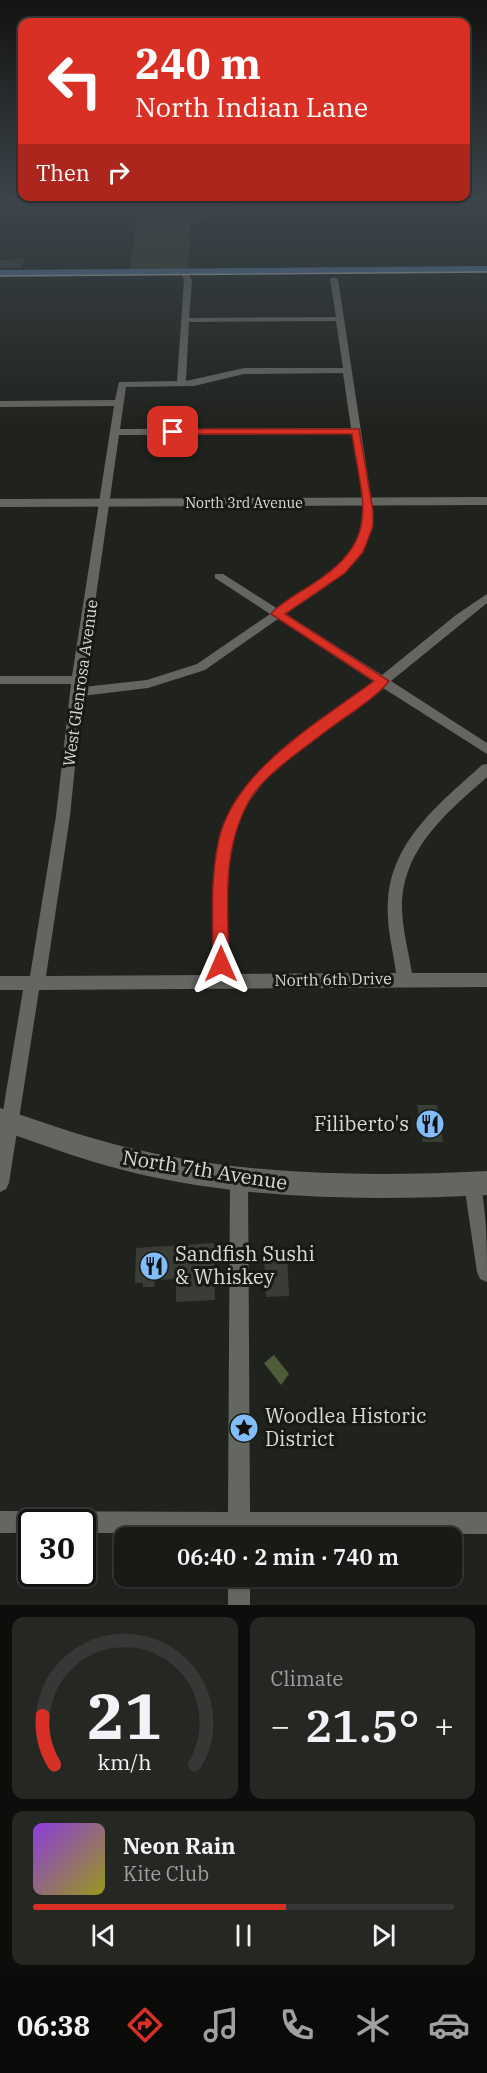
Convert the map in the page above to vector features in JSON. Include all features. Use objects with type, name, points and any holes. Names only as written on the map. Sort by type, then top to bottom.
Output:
[{"type":"main road","points":[[0,281],[153,277]]},
{"type":"main road","points":[[230,277],[487,278]]},
{"type":"street","points":[[186,277],[181,384],[206,381],[244,371],[347,370]]},
{"type":"street","points":[[0,680],[77,686],[148,684],[201,667],[341,570],[358,552],[368,526],[367,502],[334,279]]},
{"type":"street","points":[[185,320],[339,319]]},
{"type":"street","name":"West Glenrosa Avenue","points":[[0,1183],[5,1120],[35,982],[63,816],[77,686],[122,384],[181,384]]},
{"type":"street","points":[[0,414],[2,404],[119,403]]},
{"type":"street","points":[[116,432],[356,431]]},
{"type":"street","name":"North 3rd Avenue","points":[[0,503],[487,501]]},
{"type":"street","points":[[219,576],[487,748]]},
{"type":"street","points":[[220,981],[221,876],[225,842],[242,799],[257,782],[298,745],[487,598]]},
{"type":"street","points":[[405,978],[397,925],[397,878],[416,838],[487,769]]},
{"type":"street","name":"North 6th Drive","points":[[0,982],[405,978],[487,980]]},
{"type":"street","name":"North 7th Avenue","points":[[5,1120],[89,1150],[239,1180],[329,1187],[480,1184]]},
{"type":"street","points":[[239,1180],[239,1527]]},
{"type":"street","points":[[480,1184],[487,1272]]},
{"type":"street","points":[[0,1522],[149,1527]]},
{"type":"street","points":[[345,1527],[487,1523]]},
{"type":"street","points":[[239,1587],[239,1605]]},
{"type":"shaded area","points":[[274,1355],[289,1374],[281,1385],[264,1363]]},
{"type":"building","name":"Filiberto's","points":[[417,1105],[437,1105],[443,1142],[423,1142]]},
{"type":"building","points":[[214,1243],[215,1300],[176,1302],[176,1279],[155,1280],[154,1287],[143,1287],[143,1283],[135,1283],[136,1248]]},
{"type":"building","points":[[287,1254],[289,1296],[266,1297],[264,1255]]},
{"type":"place","name":"Filiberto's","points":[[430,1124]]},
{"type":"place","name":"Sandfish Sushi & Whiskey","points":[[154,1266]]},
{"type":"place","name":"Woodlea Historic District","points":[[244,1428]]},
{"type":"route","points":[[173,432],[356,431],[368,511],[368,526],[358,552],[341,570],[277,614],[382,681],[298,745],[257,782],[242,799],[231,821],[225,842],[221,876],[221,964]]}]
